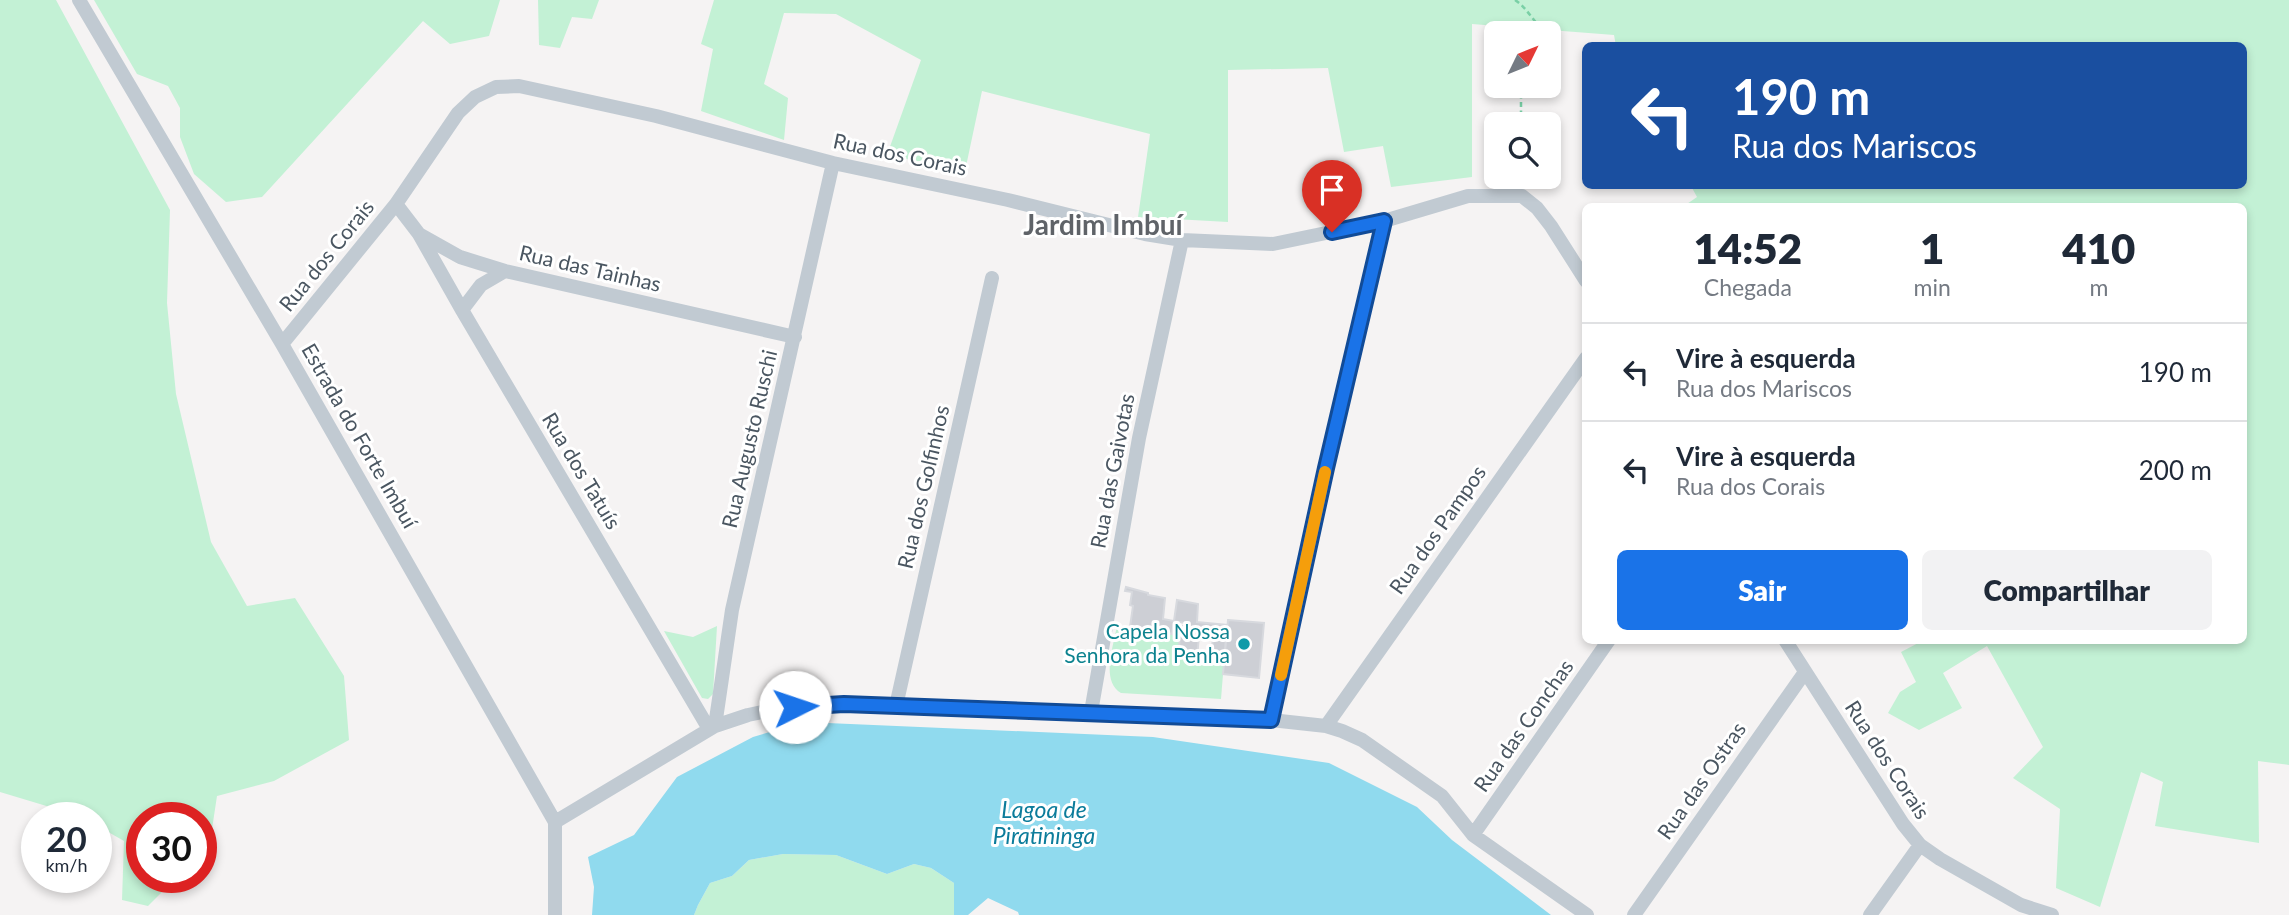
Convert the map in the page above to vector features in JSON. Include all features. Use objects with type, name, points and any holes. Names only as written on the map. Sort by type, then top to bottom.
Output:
[{"type":"street","name":"Estrada do Forte Imbuí","points":[[79,0],[282,344],[555,822]]},
{"type":"street","name":"Rua dos Corais","points":[[282,344],[396,204],[458,113],[475,97],[496,87],[519,86],[643,113],[833,163],[1008,200],[1145,234],[1182,240],[1273,244],[1384,221],[1468,196],[1522,196],[1537,208],[1551,226],[1582,275]]},
{"type":"street","name":"Rua Augusto Ruschi","points":[[712,727],[732,610],[833,163]]},
{"type":"street","name":"Rua das Tainhas","points":[[396,204],[419,234],[460,257],[505,271],[795,337]]},
{"type":"street","points":[[1271,720],[1384,221]]},
{"type":"street","name":"Rua dos Tatuís","points":[[419,234],[712,727]]},
{"type":"street","name":"Rua das Gaivotas","points":[[1091,712],[1139,438],[1182,240]]},
{"type":"street","points":[[462,310],[481,285],[505,271]]},
{"type":"street","name":"Rua dos Golfinhos","points":[[896,706],[992,278]]},
{"type":"street","name":"Rua dos Pampos","points":[[1326,726],[1582,364]]},
{"type":"street","name":"Rua das Conchas","points":[[1473,835],[1606,644]]},
{"type":"street","name":"Rua dos Corais","points":[[1788,644],[1903,824],[1920,845],[2021,905],[2052,915]]},
{"type":"street","name":"Rua das Ostras","points":[[1634,915],[1805,672]]},
{"type":"street","points":[[555,915],[555,822],[712,727],[781,708],[844,704],[1271,720],[1326,726],[1362,740],[1442,796],[1473,835],[1587,915]]},
{"type":"street","points":[[1870,915],[1920,845]]},
{"type":"path","points":[[1515,0],[1525,6],[1535,21]]},
{"type":"green space","points":[[0,0],[56,0],[170,210],[167,303],[176,394],[211,542],[247,606],[295,598],[344,676],[349,740],[274,781],[217,796],[216,802],[126,802],[126,893],[161,893],[148,906],[122,900],[124,841],[112,834],[112,802],[33,802],[0,792]]},
{"type":"green space","points":[[94,0],[500,0],[489,36],[450,44],[423,21],[262,197],[226,202],[194,174],[180,137],[180,108],[168,86],[137,74]]},
{"type":"green space","points":[[538,0],[599,0],[592,19],[572,17],[560,48],[539,45]]},
{"type":"green space","points":[[714,0],[2289,0],[2289,765],[2258,761],[2259,843],[2155,826],[2163,782],[2141,772],[2100,907],[2056,888],[2060,809],[2013,778],[2043,747],[1987,646],[1943,673],[1962,708],[1919,730],[1888,713],[1900,692],[1916,682],[1901,652],[1916,644],[2247,644],[2247,203],[1688,203],[1697,197],[1693,189],[2247,189],[2247,42],[1615,42],[1614,35],[1561,31],[1561,21],[1484,21],[1484,25],[1472,24],[1472,177],[1391,187],[1383,146],[1344,152],[1328,68],[1228,70],[1228,222],[1138,217],[1150,134],[982,91],[965,171],[887,155],[921,60],[836,14],[784,13],[764,84],[788,98],[784,140],[701,111],[713,49],[701,44]]},
{"type":"green space","points":[[1117,625],[1180,635],[1178,657],[1224,662],[1221,699],[1121,693],[1111,680],[1110,671]]},
{"type":"green space","points":[[717,626],[713,694],[708,699],[702,698],[664,631],[693,637]]},
{"type":"green space","points":[[783,854],[836,855],[887,874],[914,864],[931,868],[954,883],[954,915],[694,915],[710,883],[732,876],[749,860]]},
{"type":"water","name":"Lagoa de Piratininga","points":[[804,722],[1153,737],[1329,763],[1417,807],[1452,840],[1551,915],[1019,915],[1018,912],[988,898],[968,915],[954,915],[954,883],[931,868],[914,864],[887,874],[836,855],[783,854],[749,860],[732,876],[710,883],[694,915],[592,915],[594,887],[588,857],[634,835],[677,777],[753,737]]},
{"type":"building","points":[[1126,587],[1165,598],[1163,619],[1174,621],[1172,634],[1130,627],[1132,592],[1125,591]]},
{"type":"building","points":[[1177,600],[1198,604],[1197,622],[1227,625],[1224,662],[1211,661],[1213,636],[1199,635],[1197,659],[1178,657],[1181,626],[1185,626],[1185,623],[1174,621]]},
{"type":"building","name":"Capela Nossa Senhora da Penha","points":[[1228,620],[1264,623],[1259,678],[1223,674]]},
{"type":"slow traffic","points":[[1281,675],[1325,472]]},
{"type":"place","name":"Capela Nossa Senhora da Penha","points":[[1244,644]]},
{"type":"district","name":"Jardim Imbuí","points":[[1103,225]]},
{"type":"route","points":[[795,707],[844,704],[1271,720],[1384,221],[1332,232]]}]
